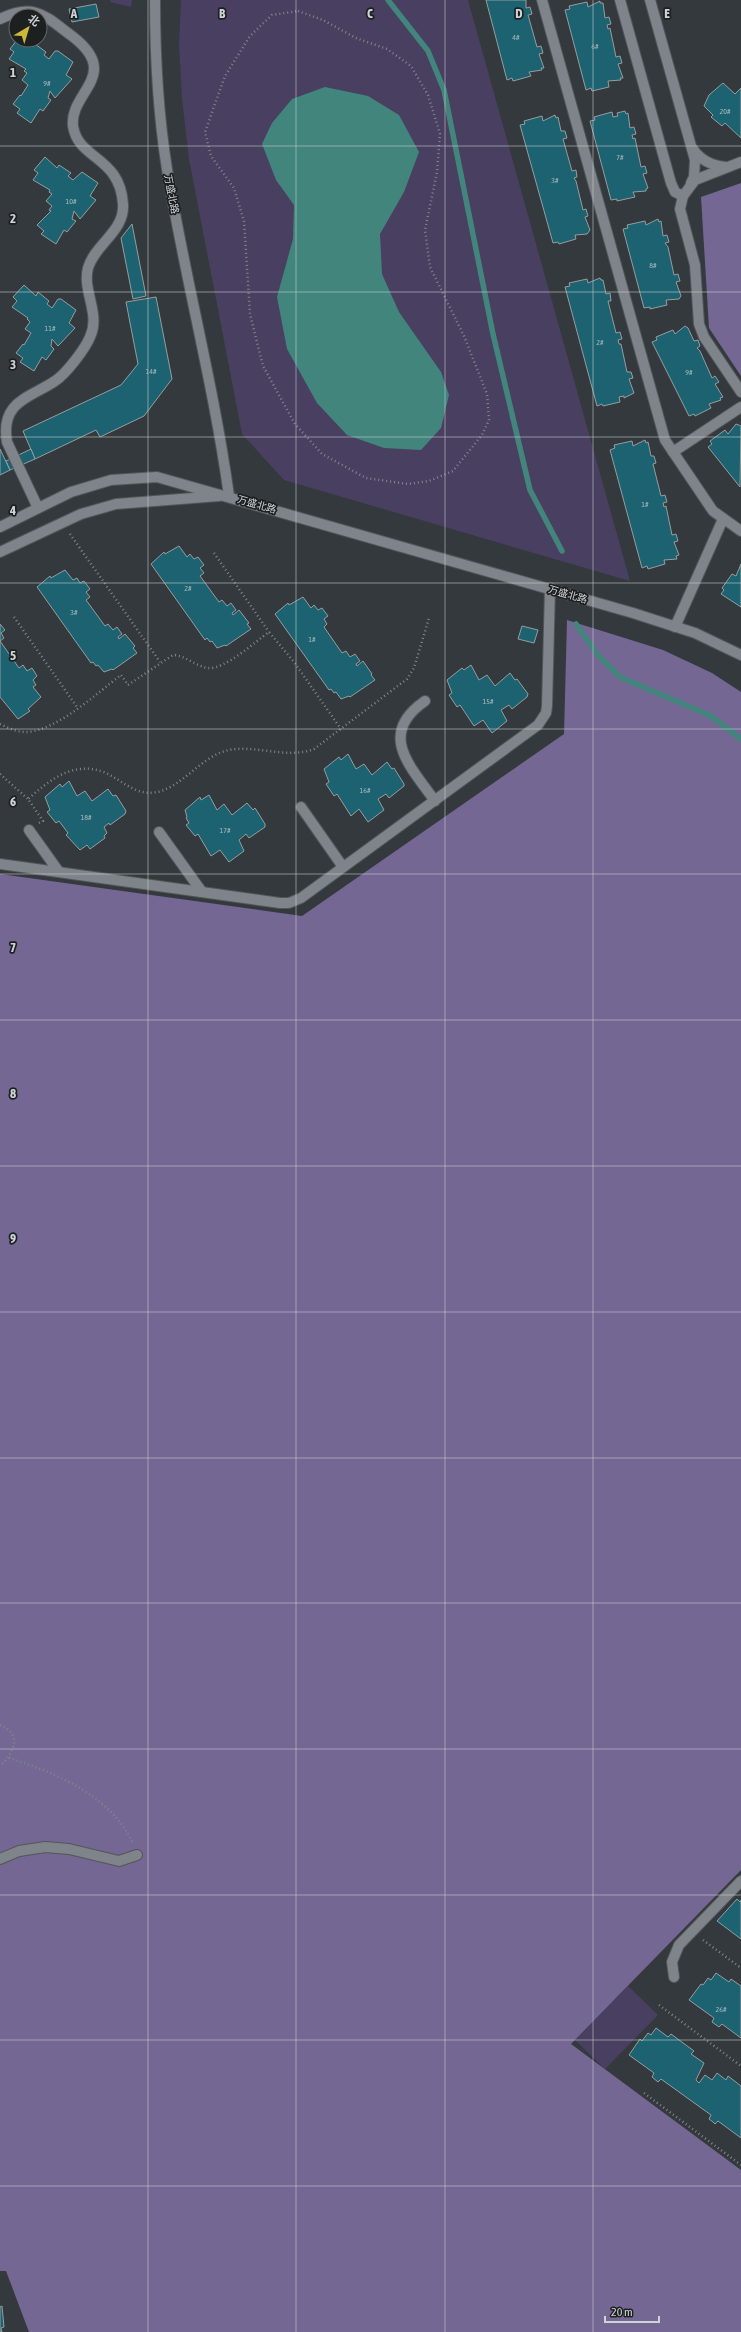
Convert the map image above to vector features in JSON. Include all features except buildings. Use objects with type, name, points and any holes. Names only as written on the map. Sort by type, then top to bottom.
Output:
[{"type":"street","name":"万盛北路","points":[[155,0],[155,54],[167,168],[220,433],[229,496],[550,588],[676,627],[695,633],[741,655]]},
{"type":"street","points":[[543,0],[665,440],[713,511],[741,531]]},
{"type":"street","points":[[620,0],[671,184],[675,192],[683,196]]},
{"type":"street","points":[[650,0],[691,146],[695,168],[690,185],[683,196],[680,209],[695,265],[699,324],[704,337],[741,392]]},
{"type":"street","points":[[0,19],[20,11],[41,13],[79,42],[86,50],[92,61],[93,76],[89,87],[75,108],[73,120],[74,131],[80,144],[115,175],[123,202],[120,221],[93,258],[87,271],[87,286],[94,318],[90,336],[60,377],[22,397],[13,406],[6,418],[4,434],[38,508]]},
{"type":"street","points":[[691,146],[702,159],[715,165],[728,167]]},
{"type":"street","points":[[690,185],[701,176],[741,162]]},
{"type":"street","points":[[673,452],[741,407]]},
{"type":"street","points":[[0,527],[71,492],[111,480],[157,477],[229,496]]},
{"type":"street","points":[[0,552],[81,514],[116,504],[229,496]]},
{"type":"street","points":[[676,627],[723,519]]},
{"type":"street","points":[[0,864],[289,903],[301,898],[533,731],[543,720],[548,701],[550,588]]},
{"type":"street","points":[[425,701],[411,711],[406,718],[402,726],[400,745],[408,764],[435,801]]},
{"type":"street","points":[[301,807],[343,867]]},
{"type":"street","points":[[29,830],[59,872]]},
{"type":"street","points":[[159,832],[202,892]]},
{"type":"street","points":[[0,1859],[19,1851],[44,1847],[70,1849],[119,1861],[137,1855]]},
{"type":"street","points":[[674,1977],[672,1962],[679,1946],[741,1881]]},
{"type":"path","points":[[298,11],[323,20],[356,38],[387,50],[411,66],[428,95],[440,134],[437,172],[425,230],[430,267],[464,336],[487,394],[489,420],[482,435],[453,470],[429,481],[408,484],[366,478],[322,454],[296,424],[263,366],[250,314],[244,221],[234,188],[211,156],[206,132],[225,76],[250,36],[272,15],[298,11]]},
{"type":"path","points":[[62,523],[160,662]]},
{"type":"path","points":[[214,553],[269,632],[294,662],[341,730]]},
{"type":"path","points":[[14,617],[77,707]]},
{"type":"path","points":[[28,799],[58,776],[77,768],[95,770],[136,790],[154,792],[176,783],[211,758],[225,751],[308,751],[341,730],[407,679],[414,668],[429,618]]},
{"type":"path","points":[[0,724],[18,731],[33,731],[50,726],[121,675],[128,685],[172,655],[177,655],[208,668],[220,666],[269,632]]},
{"type":"path","points":[[0,774],[28,799],[43,821],[29,830]]},
{"type":"path","points":[[0,1725],[11,1731],[15,1739],[14,1749],[9,1758],[0,1766]]},
{"type":"path","points":[[9,1758],[50,1773],[80,1787],[124,1826],[137,1855]]},
{"type":"path","points":[[701,1938],[741,1968]]},
{"type":"path","points":[[659,2005],[741,2066]]},
{"type":"path","points":[[644,2093],[741,2165]]},
{"type":"shaded area","points":[[110,0],[132,0],[131,7],[110,2]]},
{"type":"shaded area","points":[[181,0],[468,0],[630,581],[284,480],[242,434],[189,159],[182,99],[179,45]]},
{"type":"shaded area","points":[[325,87],[368,96],[399,115],[419,152],[404,192],[380,234],[382,274],[399,312],[441,372],[449,395],[441,428],[421,450],[384,448],[347,435],[317,403],[287,349],[277,297],[293,239],[294,205],[276,180],[262,144],[272,123],[292,99]]},
{"type":"shaded area","points":[[741,183],[741,376],[709,328],[701,197]]},
{"type":"shaded area","points":[[567,620],[663,650],[712,673],[741,692],[741,1870],[571,2044],[741,2170],[741,2332],[29,2332],[6,2271],[0,2271],[0,874],[302,916],[564,734]]},
{"type":"shaded area","points":[[628,1986],[658,2015],[605,2069],[575,2040]]},
{"type":"waterway","points":[[388,0],[428,51],[444,90],[493,334],[530,490],[562,551]]},
{"type":"waterway","points":[[576,624],[597,654],[620,677],[711,716],[741,739]]}]
